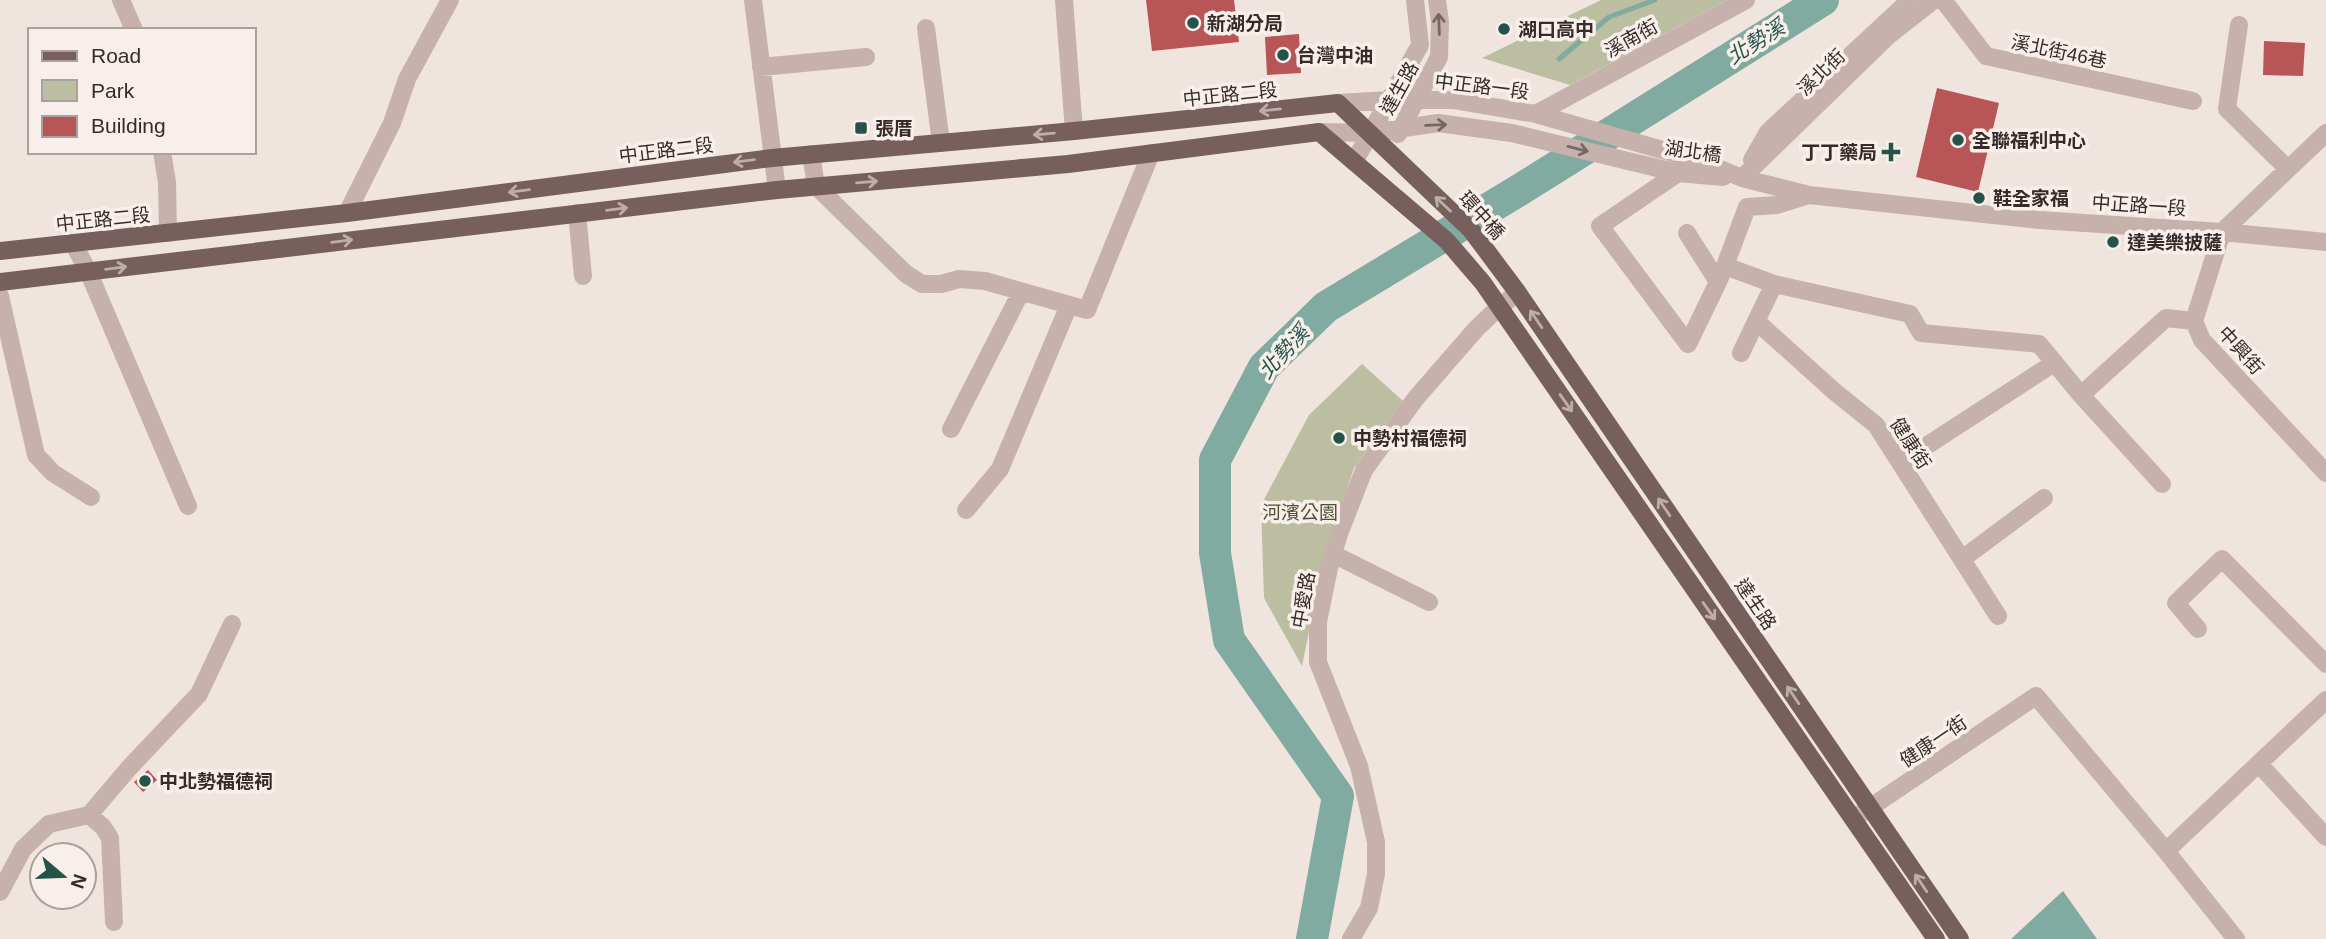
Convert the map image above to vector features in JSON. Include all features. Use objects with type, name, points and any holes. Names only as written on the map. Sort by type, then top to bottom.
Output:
[{"type":"main road","name":"中正路二段","points":[[0,251],[347,213],[772,158],[1074,131],[1338,103]]},
{"type":"main road","name":"達生路","points":[[1338,103],[1408,171]]},
{"type":"main road","points":[[0,282],[777,190],[1054,165],[1320,132],[1447,241],[1499,307],[1936,939]]},
{"type":"main road","name":"環中橋","points":[[1408,171],[1471,230],[1518,293]]},
{"type":"main road","name":"達生路","points":[[1518,293],[1960,939]]},
{"type":"street","points":[[121,0],[133,28]]},
{"type":"street","points":[[347,213],[392,123],[407,79],[450,0]]},
{"type":"street","points":[[753,0],[777,190]]},
{"type":"street","points":[[1064,0],[1074,131]]},
{"type":"street","name":"達生路","points":[[1354,162],[1420,45],[1415,0]]},
{"type":"street","name":"達生路","points":[[1388,153],[1439,58],[1440,22],[1437,0]]},
{"type":"street","name":"溪南街","points":[[1536,114],[1746,0]]},
{"type":"street","points":[[1742,178],[1768,132],[1909,0]]},
{"type":"street","name":"溪北街","points":[[1742,178],[1888,36],[1934,0]]},
{"type":"street","name":"溪北街46巷","points":[[1943,0],[1986,57],[2193,101]]},
{"type":"street","points":[[2239,25],[2227,109],[2288,169]]},
{"type":"street","points":[[926,28],[941,143]]},
{"type":"street","points":[[761,67],[866,57]]},
{"type":"street","name":"中正路一段","points":[[1338,103],[1454,100],[1536,114]]},
{"type":"street","name":"湖北橋","points":[[1536,114],[1701,162],[1742,178]]},
{"type":"street","name":"湖北橋","points":[[1400,129],[1438,123],[1511,133],[1678,173],[1742,178]]},
{"type":"street","points":[[1320,132],[1371,133],[1400,129]]},
{"type":"street","points":[[2222,232],[2326,133]]},
{"type":"street","points":[[811,154],[817,186],[906,274],[922,284],[941,284],[959,279],[985,281],[1087,310],[1151,153]]},
{"type":"street","points":[[162,154],[167,182],[168,233]]},
{"type":"street","points":[[1678,173],[1600,226],[1688,344],[1722,274],[1747,207],[1777,205],[1810,195]]},
{"type":"street","name":"中正路一段","points":[[1742,178],[1810,195],[2039,220],[2326,242]]},
{"type":"street","points":[[577,213],[583,276]]},
{"type":"street","name":"中興街","points":[[2222,232],[2194,321],[2202,340],[2326,473]]},
{"type":"street","points":[[1687,233],[1722,274],[1910,314],[1922,333],[2039,344],[2081,395],[2162,484]]},
{"type":"street","points":[[73,243],[88,271],[188,506]]},
{"type":"street","points":[[1741,353],[1774,284]]},
{"type":"street","points":[[951,429],[1021,292]]},
{"type":"street","name":"中愛路","points":[[1350,939],[1369,908],[1376,874],[1376,842],[1359,766],[1318,662],[1318,622],[1333,554],[1364,470],[1416,398],[1476,329],[1518,293]]},
{"type":"street","points":[[0,296],[36,455],[53,473],[90,497]]},
{"type":"street","points":[[966,510],[1000,469],[1069,305]]},
{"type":"street","points":[[2081,395],[2166,318],[2194,321]]},
{"type":"street","name":"健康街","points":[[1756,321],[1876,425],[1998,616]]},
{"type":"street","points":[[1900,463],[2054,363]]},
{"type":"street","points":[[1962,559],[2044,498]]},
{"type":"street","points":[[1333,554],[1429,602]]},
{"type":"street","points":[[2198,629],[2176,603],[2222,559],[2326,664]]},
{"type":"street","points":[[1688,581],[1707,569]]},
{"type":"street","points":[[0,892],[23,849],[49,824],[89,815],[199,694],[232,624]]},
{"type":"street","name":"健康一街","points":[[1853,819],[2036,696],[2166,851]]},
{"type":"street","points":[[2236,939],[2166,851],[2326,700]]},
{"type":"street","points":[[2259,764],[2326,837]]},
{"type":"street","points":[[89,815],[103,827],[110,838],[114,922]]},
{"type":"green space","points":[[1601,0],[1727,0],[1570,85],[1482,58]]},
{"type":"green space","name":"河濱公園","points":[[1362,364],[1403,401],[1354,468],[1325,553],[1302,666],[1264,598],[1261,505],[1309,415]]},
{"type":"water","points":[[2063,891],[2097,939],[2011,939]]},
{"type":"building","name":"新湖分局","points":[[1146,0],[1234,0],[1239,42],[1152,51]]},
{"type":"building","name":"台灣中油","points":[[1299,34],[1301,73],[1267,75],[1265,37]]},
{"type":"building","points":[[2264,41],[2305,43],[2303,76],[2263,75]]},
{"type":"building","name":"全聯福利中心","points":[[1937,88],[1999,103],[1978,192],[1916,177]]},
{"type":"building","name":"中北勢福德祠","points":[[148,770],[157,780],[143,792],[134,782]]},
{"type":"waterway","points":[[1559,59],[1609,17],[1655,0]]},
{"type":"waterway","name":"北勢溪","points":[[1312,939],[1338,796],[1229,640],[1215,553],[1215,460],[1264,367],[1326,307],[1823,0]]},
{"type":"place","name":"新湖分局","points":[[1193,23]]},
{"type":"place","name":"湖口高中","points":[[1504,29]]},
{"type":"place","name":"台灣中油","points":[[1283,55]]},
{"type":"place","name":"張厝","points":[[861,128]]},
{"type":"place","name":"全聯福利中心","points":[[1958,140]]},
{"type":"place","name":"丁丁藥局","points":[[1891,152]]},
{"type":"place","name":"鞋全家福","points":[[1979,198]]},
{"type":"place","name":"達美樂披薩","points":[[2113,242]]},
{"type":"place","name":"中勢村福德祠","points":[[1339,438]]},
{"type":"place","name":"中北勢福德祠","points":[[145,781]]}]
